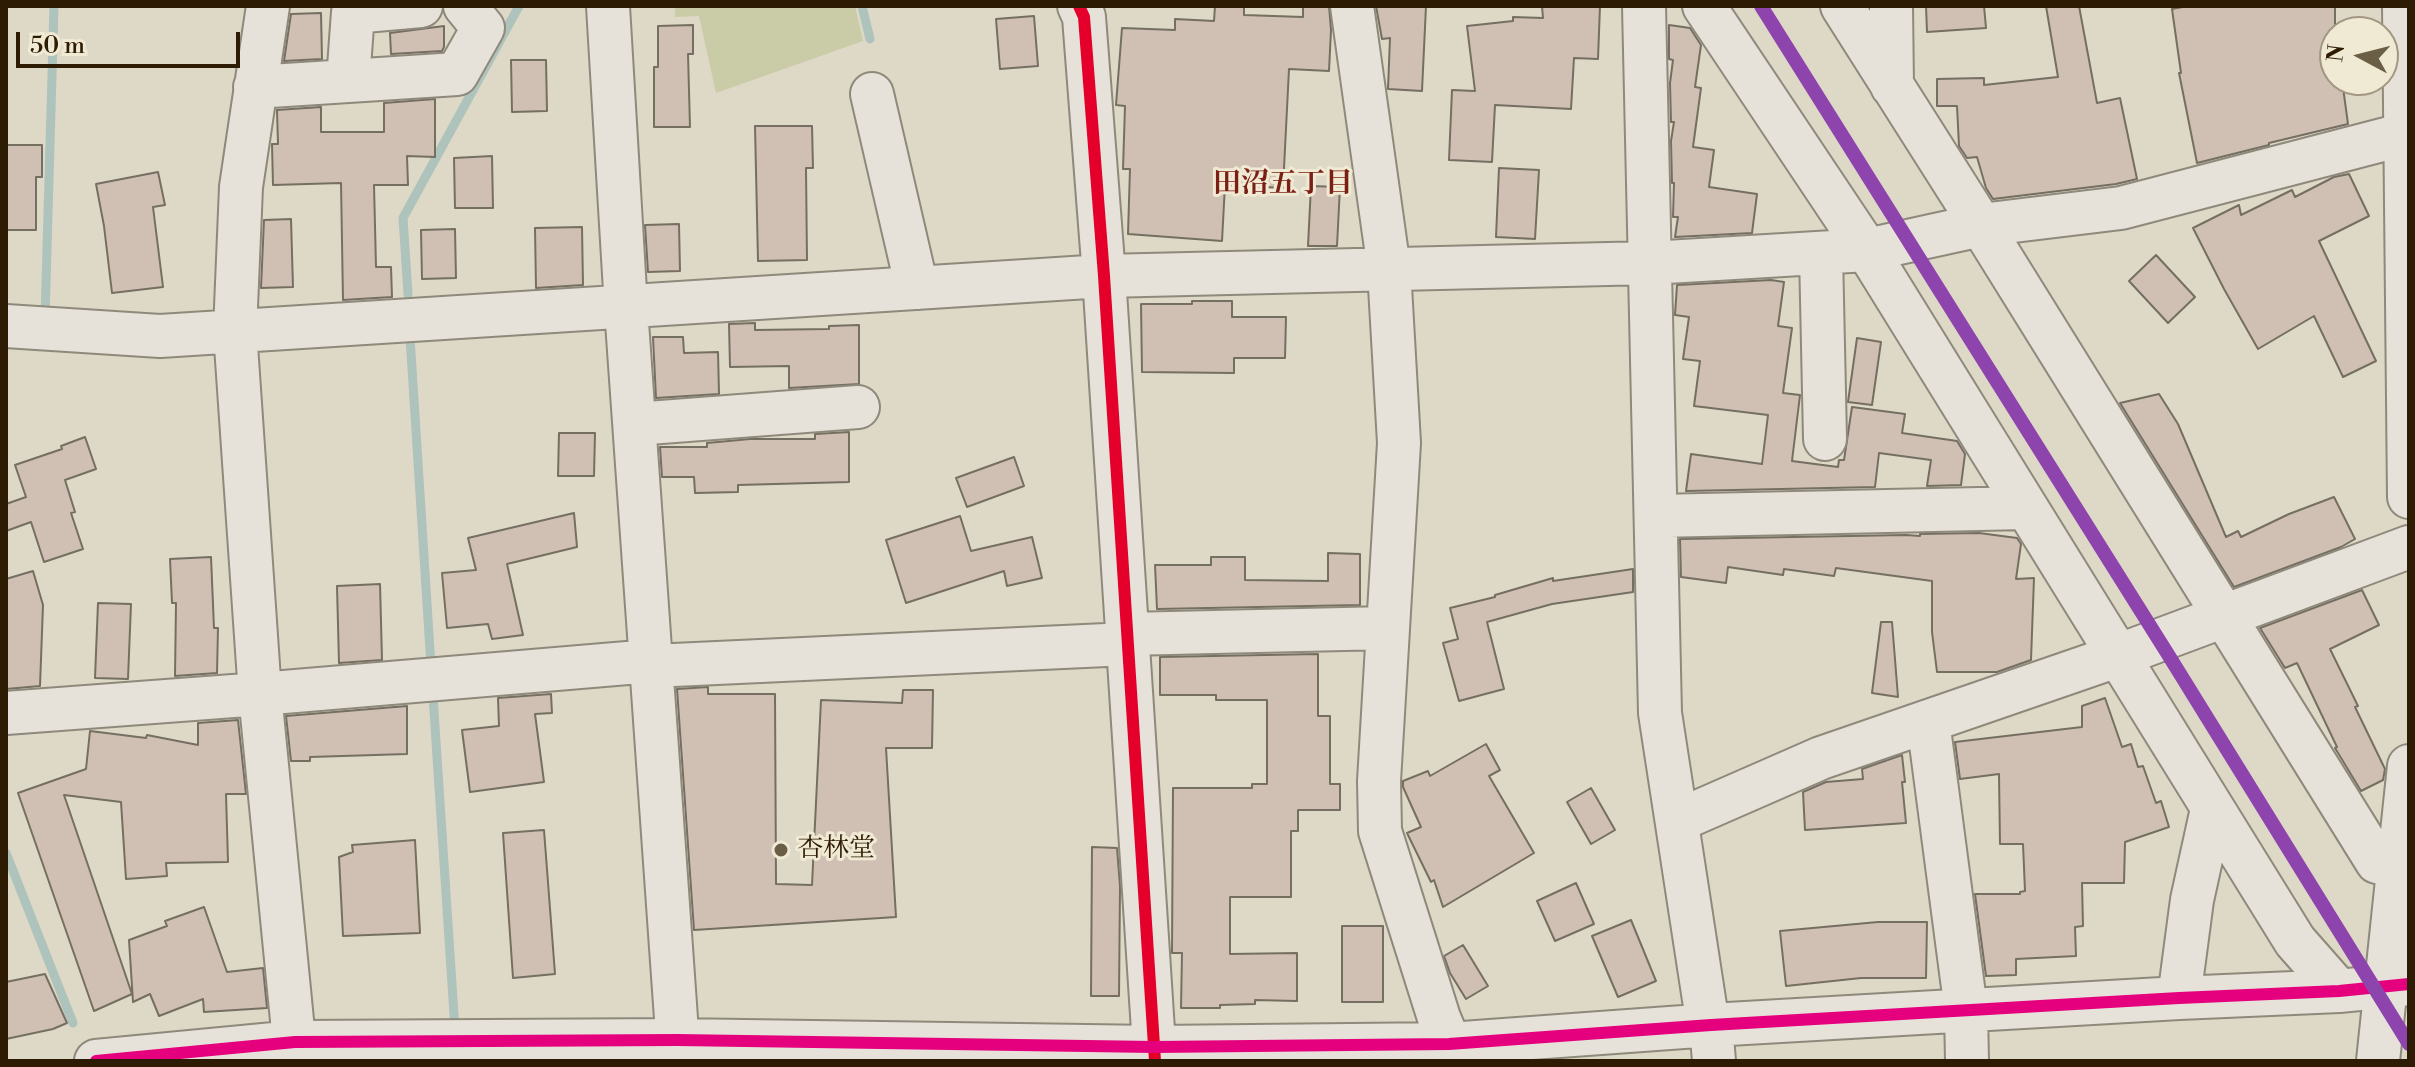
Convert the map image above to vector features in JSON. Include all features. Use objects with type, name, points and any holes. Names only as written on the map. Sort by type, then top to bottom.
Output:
[{"type":"street","points":[[268,6],[241,187],[235,331],[260,694],[295,1051]]},
{"type":"street","points":[[348,81],[353,12],[421,6]]},
{"type":"street","points":[[255,87],[457,74],[483,28],[465,6]]},
{"type":"street","points":[[608,6],[678,1051]]},
{"type":"street","points":[[1079,6],[1084,17],[1118,275],[1138,637],[1154,1054]]},
{"type":"street","points":[[1352,6],[1389,269],[1399,443],[1379,781],[1380,831],[1439,1018],[1453,1052]]},
{"type":"street","points":[[1644,6],[1660,713],[1712,1043]]},
{"type":"street","points":[[1704,6],[1867,250],[2295,941],[2339,991]]},
{"type":"street","points":[[1842,6],[2377,862],[2399,866]]},
{"type":"street","points":[[1891,6],[1892,87]]},
{"type":"street","points":[[2404,6],[2409,497]]},
{"type":"street","points":[[872,94],[917,288]]},
{"type":"street","points":[[6,326],[160,336],[1118,275],[1650,263],[1867,250],[1981,225],[2121,208],[2407,133]]},
{"type":"street","points":[[1821,253],[1825,439]]},
{"type":"street","points":[[635,424],[858,407]]},
{"type":"street","points":[[1656,516],[2026,508]]},
{"type":"street","points":[[1677,821],[1821,758],[2117,656],[2409,547]]},
{"type":"street","points":[[6,713],[651,664],[889,656],[1138,637],[1388,628]]},
{"type":"street","points":[[1928,721],[1966,1010],[1967,1061]]},
{"type":"street","points":[[2378,1061],[2398,985],[2399,866],[2409,766]]},
{"type":"street","points":[[2179,998],[2192,900],[2212,809]]},
{"type":"street","points":[[96,1061],[456,1041],[678,1051],[1453,1052],[1712,1043],[1966,1010],[2339,991],[2398,985]]},
{"type":"green space","points":[[675,6],[855,6],[863,41],[716,93],[699,16],[675,17]]},
{"type":"building","points":[[1215,6],[1244,6],[1244,15],[1303,17],[1303,6],[1329,6],[1329,71],[1289,69],[1283,188],[1225,185],[1222,241],[1128,234],[1130,169],[1123,169],[1125,106],[1116,105],[1122,28],[1175,30],[1175,19],[1214,21]]},
{"type":"building","points":[[1376,6],[1426,6],[1422,91],[1388,89],[1390,38],[1382,39]]},
{"type":"building","points":[[1542,6],[1600,6],[1598,59],[1574,58],[1571,109],[1495,105],[1492,162],[1449,160],[1452,90],[1475,91],[1467,26],[1513,21],[1513,17],[1543,18]]},
{"type":"building","points":[[1926,6],[1984,6],[1986,28],[1927,32]]},
{"type":"building","points":[[2046,6],[2079,6],[2097,103],[2120,98],[2137,179],[1993,199],[1986,188],[1977,157],[1967,158],[1959,146],[1957,106],[1937,106],[1937,79],[1984,78],[1984,85],[2058,77]]},
{"type":"building","points":[[2188,6],[2335,6],[2335,16],[2319,16],[2319,96],[2344,96],[2348,124],[2197,163],[2179,73],[2172,9]]},
{"type":"building","points":[[321,13],[322,59],[284,61],[291,14]]},
{"type":"building","points":[[1034,16],[1038,66],[1000,69],[996,19]]},
{"type":"building","points":[[693,25],[693,54],[688,54],[690,127],[654,127],[658,26]]},
{"type":"building","points":[[1669,25],[1690,28],[1701,45],[1695,87],[1701,88],[1693,147],[1714,150],[1709,187],[1757,194],[1752,233],[1675,237],[1678,217],[1673,217],[1671,141],[1674,122],[1671,122],[1670,83],[1673,60],[1669,59]]},
{"type":"building","points":[[444,26],[442,51],[391,54],[390,33]]},
{"type":"building","points":[[511,60],[546,60],[547,111],[512,112]]},
{"type":"building","points":[[435,99],[435,157],[407,156],[408,185],[374,185],[376,267],[391,267],[392,297],[343,300],[341,183],[273,185],[272,144],[278,144],[277,110],[321,107],[321,132],[384,132],[384,103]]},
{"type":"building","points":[[755,126],[812,126],[813,168],[806,168],[807,260],[758,261]]},
{"type":"building","points":[[6,145],[42,145],[42,177],[36,177],[36,230],[6,230]]},
{"type":"building","points":[[492,156],[493,208],[455,208],[454,158]]},
{"type":"building","points":[[1499,168],[1539,170],[1535,239],[1496,237]]},
{"type":"building","points":[[158,172],[165,205],[153,207],[163,287],[112,293],[96,184]]},
{"type":"building","points":[[2349,174],[2369,216],[2319,241],[2376,361],[2343,377],[2314,316],[2258,349],[2193,228],[2239,205],[2241,215],[2292,190],[2295,197],[2334,177]]},
{"type":"building","points":[[1311,186],[1340,187],[1337,246],[1308,246]]},
{"type":"building","points":[[291,219],[293,287],[261,288],[264,220]]},
{"type":"building","points":[[679,224],[680,271],[648,272],[645,225]]},
{"type":"building","points":[[582,227],[583,285],[536,288],[535,228]]},
{"type":"building","points":[[455,229],[456,278],[422,279],[421,230]]},
{"type":"building","points":[[2156,255],[2195,297],[2168,323],[2129,281]]},
{"type":"building","points":[[1784,282],[1778,326],[1792,328],[1783,393],[1800,395],[1792,461],[1838,467],[1839,460],[1844,460],[1852,407],[1905,414],[1902,433],[1957,441],[1965,454],[1961,485],[1927,486],[1931,460],[1879,453],[1875,487],[1686,491],[1691,454],[1762,464],[1768,415],[1694,406],[1700,361],[1683,359],[1689,317],[1675,315],[1677,285]]},
{"type":"building","points":[[1192,301],[1232,301],[1232,317],[1286,317],[1285,358],[1234,358],[1234,373],[1142,372],[1141,304],[1192,304]]},
{"type":"building","points":[[755,323],[755,330],[829,329],[829,326],[859,325],[859,384],[789,388],[789,366],[730,367],[729,324]]},
{"type":"building","points":[[653,337],[683,337],[684,353],[718,352],[719,394],[656,398]]},
{"type":"building","points":[[1857,338],[1881,342],[1872,405],[1848,402]]},
{"type":"building","points":[[2159,394],[2178,424],[2226,537],[2238,531],[2241,537],[2334,497],[2355,539],[2234,587],[2120,403]]},
{"type":"building","points":[[849,432],[849,482],[738,485],[738,492],[695,493],[694,477],[662,477],[660,447],[707,447],[707,443],[750,439],[815,439],[815,434]]},
{"type":"building","points":[[559,433],[595,433],[594,476],[558,476]]},
{"type":"building","points":[[85,437],[96,469],[65,480],[75,512],[71,513],[83,549],[44,562],[31,522],[6,531],[6,504],[26,497],[15,465],[62,449],[61,446]]},
{"type":"building","points":[[1014,457],[1024,486],[967,507],[956,478]]},
{"type":"building","points":[[574,513],[577,547],[507,564],[523,635],[492,639],[488,624],[447,628],[442,573],[476,570],[468,538]]},
{"type":"building","points":[[960,516],[971,551],[1032,537],[1042,578],[1007,586],[1004,571],[906,603],[886,540]]},
{"type":"building","points":[[1979,533],[2017,538],[2021,544],[2016,579],[2034,578],[2031,660],[1997,672],[1937,672],[1932,632],[1932,581],[1836,568],[1834,576],[1784,569],[1783,575],[1728,567],[1726,583],[1681,577],[1680,539]]},
{"type":"building","points":[[1328,553],[1360,554],[1360,605],[1157,609],[1155,565],[1211,565],[1211,557],[1245,557],[1245,580],[1328,581]]},
{"type":"building","points":[[211,557],[214,628],[218,628],[217,673],[175,676],[176,603],[172,603],[170,559]]},
{"type":"building","points":[[1633,569],[1633,592],[1552,604],[1487,622],[1504,689],[1459,701],[1443,643],[1458,639],[1450,608],[1553,578],[1553,581]]},
{"type":"building","points":[[33,571],[43,605],[40,686],[6,689],[6,579]]},
{"type":"building","points":[[380,584],[382,660],[339,663],[337,586]]},
{"type":"building","points":[[2362,590],[2379,625],[2330,649],[2385,769],[2383,780],[2361,791],[2335,748],[2297,663],[2285,668],[2260,628]]},
{"type":"building","points":[[98,603],[131,604],[128,679],[95,678]]},
{"type":"building","points":[[1881,622],[1892,622],[1898,697],[1872,693]]},
{"type":"building","points":[[1318,654],[1318,716],[1330,716],[1330,784],[1340,784],[1340,810],[1298,810],[1298,831],[1291,831],[1291,897],[1230,897],[1230,954],[1297,953],[1297,1001],[1255,1000],[1255,1004],[1220,1005],[1220,1008],[1181,1008],[1182,953],[1172,953],[1173,788],[1252,788],[1252,784],[1267,784],[1267,700],[1216,700],[1216,695],[1160,695],[1160,657]]},
{"type":"building","points":[[708,687],[708,694],[775,694],[776,884],[812,885],[821,700],[902,703],[903,690],[933,690],[932,748],[886,748],[896,917],[694,930],[677,689]]},
{"type":"building","points":[[551,694],[552,713],[535,714],[544,782],[470,792],[462,730],[499,726],[498,698]]},
{"type":"building","points":[[2105,698],[2122,747],[2131,744],[2138,767],[2143,766],[2156,803],[2161,801],[2169,827],[2125,842],[2124,883],[2082,883],[2083,926],[2075,927],[2076,956],[2016,959],[2016,975],[1986,976],[1975,894],[2020,894],[2025,891],[2023,844],[2000,844],[1999,774],[1960,779],[1955,742],[2082,727],[2082,706]]},
{"type":"building","points":[[407,706],[407,754],[310,757],[310,761],[291,761],[286,716]]},
{"type":"building","points":[[238,720],[246,794],[226,794],[228,862],[166,863],[167,876],[126,879],[121,802],[64,795],[132,994],[94,1011],[18,793],[86,769],[90,731],[146,738],[147,735],[198,745],[198,723]]},
{"type":"building","points":[[1486,744],[1500,770],[1489,776],[1534,853],[1443,907],[1434,880],[1431,882],[1407,833],[1421,827],[1403,781],[1428,771],[1430,776]]},
{"type":"building","points":[[1902,755],[1906,823],[1805,830],[1803,792],[1826,782],[1863,779],[1862,769]]},
{"type":"building","points":[[1591,788],[1615,830],[1591,844],[1567,802]]},
{"type":"building","points":[[544,830],[555,974],[513,978],[503,833]]},
{"type":"building","points":[[415,840],[420,933],[343,936],[339,857],[353,852],[352,845]]},
{"type":"building","points":[[1092,847],[1117,848],[1120,886],[1119,996],[1091,996]]},
{"type":"building","points":[[1576,883],[1594,924],[1555,941],[1537,901]]},
{"type":"building","points":[[204,907],[227,972],[263,968],[267,1008],[204,1012],[203,999],[159,1016],[150,994],[133,1002],[129,940],[167,926],[165,921]]},
{"type":"building","points":[[1631,920],[1656,981],[1618,997],[1592,936]]},
{"type":"building","points":[[1878,922],[1927,922],[1926,978],[1861,978],[1786,986],[1780,931]]},
{"type":"building","points":[[1342,926],[1383,926],[1383,1002],[1342,1002]]},
{"type":"building","points":[[1463,945],[1488,986],[1466,999],[1450,973],[1444,956]]},
{"type":"building","points":[[45,974],[67,1023],[6,1039],[6,982]]},
{"type":"waterway","points":[[45,318],[54,6]]},
{"type":"waterway","points":[[408,294],[403,218],[519,6]]},
{"type":"waterway","points":[[862,6],[870,39]]},
{"type":"waterway","points":[[410,337],[431,666]]},
{"type":"waterway","points":[[433,696],[455,1030]]},
{"type":"waterway","points":[[6,853],[73,1023]]},
{"type":"transit line","points":[[1079,6],[1084,17],[1104,276],[1155,1061]]},
{"type":"transit line","points":[[1761,6],[2409,1044]]},
{"type":"transit line","points":[[96,1061],[295,1042],[677,1040],[1154,1047],[1449,1044],[1711,1025],[2339,991],[2409,984]]},
{"type":"place","name":"杏林堂","points":[[781,850]]},
{"type":"district","name":"田沼五丁目","points":[[1283,185]]}]
